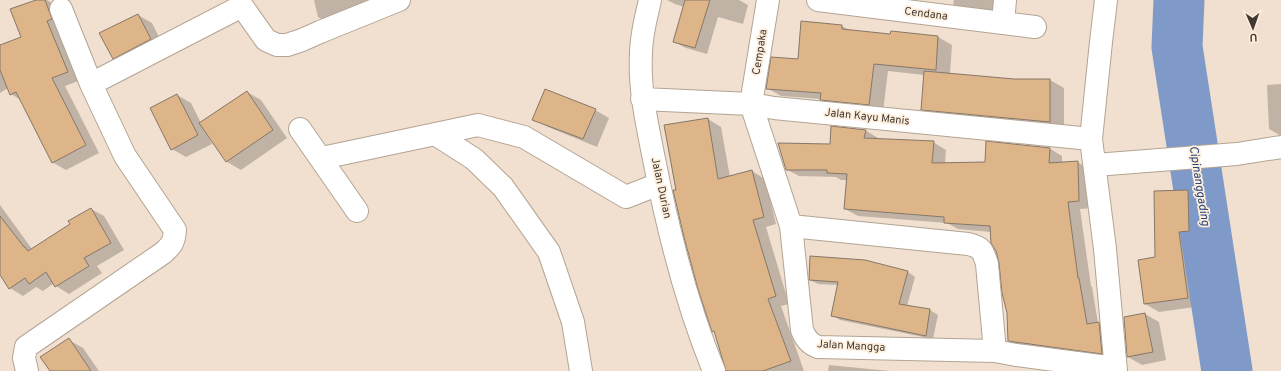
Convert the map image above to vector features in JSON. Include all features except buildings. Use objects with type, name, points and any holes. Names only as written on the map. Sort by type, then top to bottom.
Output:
[{"type":"street","points":[[91,84],[241,3],[266,40],[277,46],[287,45],[302,40],[399,0]]},
{"type":"street","name":"Jalan Durian","points":[[650,0],[643,29],[640,54],[642,99],[659,184],[677,259],[700,336],[714,371]]},
{"type":"street","name":"Cempaka","points":[[751,104],[768,0]]},
{"type":"street","name":"Cendana","points":[[818,0],[866,3],[1035,27]]},
{"type":"street","points":[[1003,23],[1005,0]]},
{"type":"street","points":[[1106,0],[1091,139],[1105,248],[1116,370]]},
{"type":"street","points":[[27,371],[24,358],[26,348],[163,253],[169,248],[174,240],[175,230],[125,156],[91,84],[61,9]]},
{"type":"street","name":"Jalan Kayu Manis","points":[[642,99],[751,104],[774,108],[1091,139]]},
{"type":"street","name":"Jalan Mangga","points":[[751,104],[791,226],[802,330],[804,336],[812,345],[818,347],[995,351],[1116,370]]},
{"type":"street","points":[[322,158],[478,125],[524,137],[626,197],[659,184]]},
{"type":"street","points":[[300,129],[322,158],[357,211]]},
{"type":"street","points":[[435,134],[474,159],[503,187],[549,252],[572,322],[581,371]]},
{"type":"street","points":[[1095,165],[1237,154],[1281,147]]},
{"type":"street","points":[[791,226],[977,246],[984,252],[987,264],[995,351]]},
{"type":"waterway","name":"Cipinanggading","points":[[1179,0],[1177,47],[1227,371]]}]
